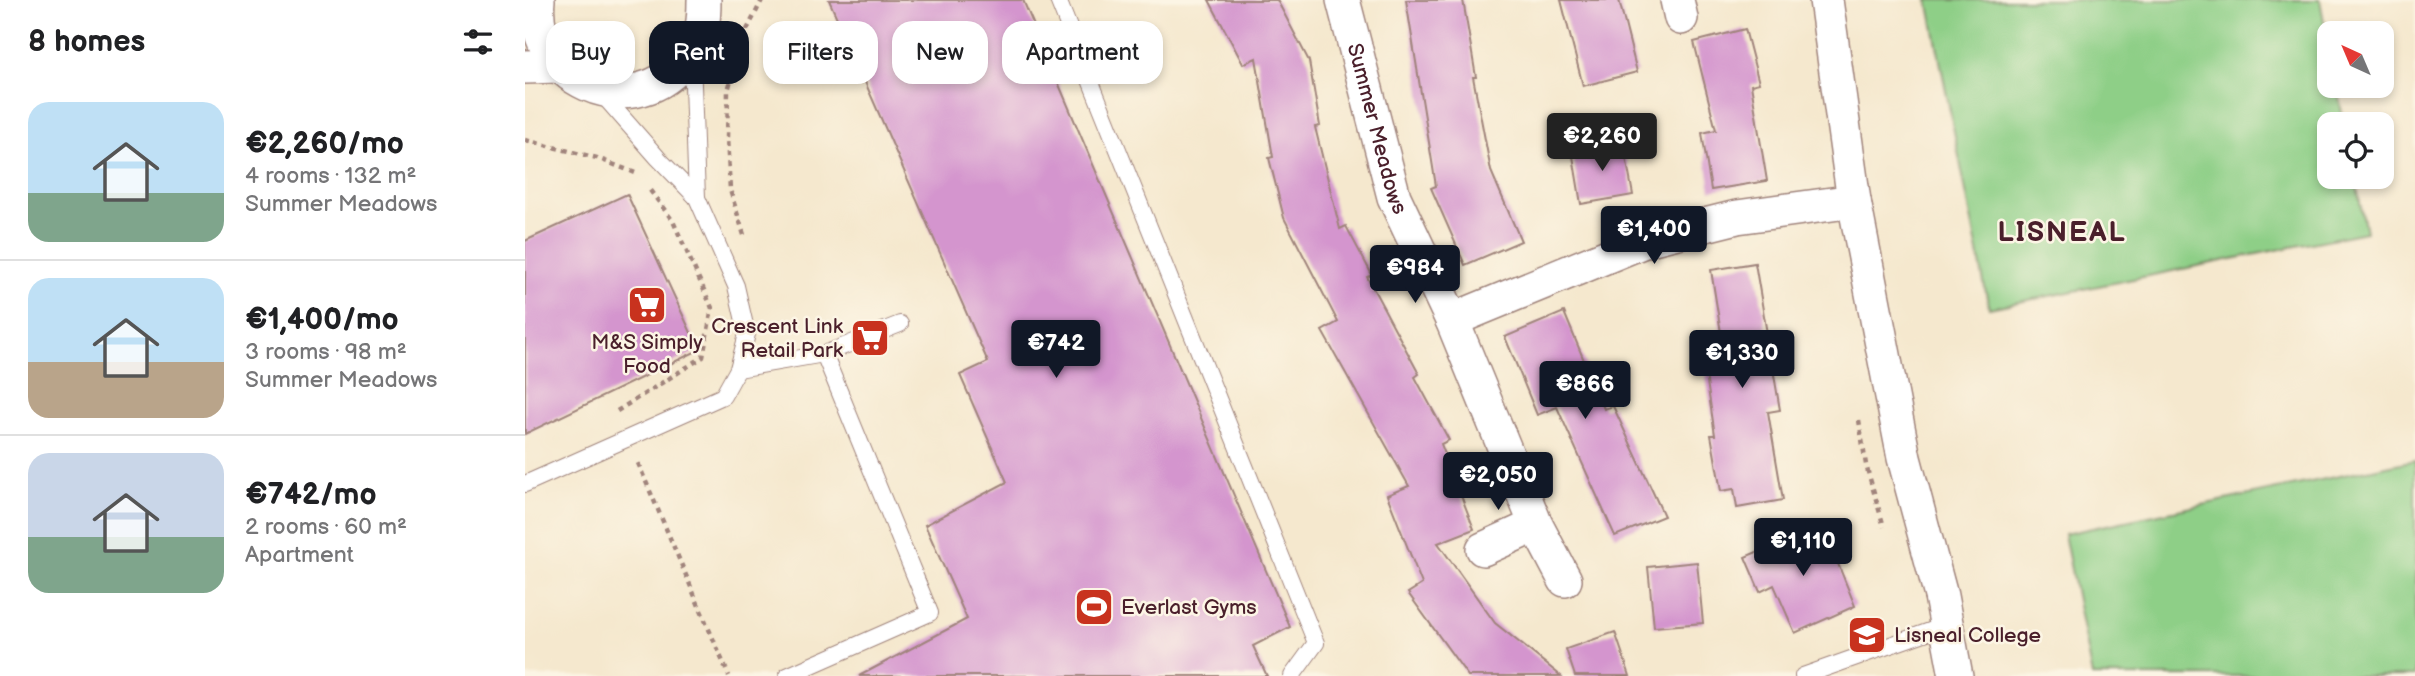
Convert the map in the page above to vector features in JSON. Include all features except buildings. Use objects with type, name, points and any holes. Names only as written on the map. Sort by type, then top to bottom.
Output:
[{"type":"street","name":"Summer Meadows","points":[[1343,0],[1394,197],[1452,320],[1536,525],[1565,580]]},
{"type":"street","points":[[1826,0],[1854,201],[1904,458],[1947,625],[1956,676]]},
{"type":"street","points":[[533,6],[546,45]]},
{"type":"street","points":[[587,84],[597,89],[624,92],[651,86],[674,72],[704,20]]},
{"type":"street","points":[[525,67],[546,66]]},
{"type":"street","points":[[1452,320],[1649,239],[1737,217],[1854,201]]},
{"type":"street","points":[[1483,549],[1536,525]]},
{"type":"lane","points":[[1058,0],[1315,643],[1292,676]]},
{"type":"lane","points":[[697,198],[704,20]]},
{"type":"lane","points":[[525,484],[723,396],[738,369],[747,334],[736,286],[697,198],[597,89]]},
{"type":"lane","points":[[738,369],[824,354],[900,324]]},
{"type":"lane","points":[[787,676],[930,613],[824,354]]},
{"type":"lane","points":[[1804,676],[1947,625]]},
{"type":"path","points":[[746,242],[730,190],[727,138],[729,91],[741,42],[762,0]]},
{"type":"path","points":[[525,140],[597,158],[638,174],[673,221],[712,308],[703,357],[617,411]]},
{"type":"path","points":[[638,463],[729,676]]},
{"type":"green space","points":[[1928,0],[2320,0],[2324,21],[2317,21],[2317,98],[2339,98],[2342,112],[2317,112],[2317,189],[2357,189],[2366,232],[1989,308]]},
{"type":"green space","points":[[2415,460],[2415,676],[2092,676],[2064,534]]},
{"type":"place","name":"M&S Simply Food","points":[[647,305]]},
{"type":"place","name":"Crescent Link Retail Park","points":[[870,338]]},
{"type":"place","name":"Everlast Gyms","points":[[1094,607]]},
{"type":"place","name":"Lisneal College","points":[[1867,635]]},
{"type":"district","name":"LISNEAL","points":[[2062,232]]}]
